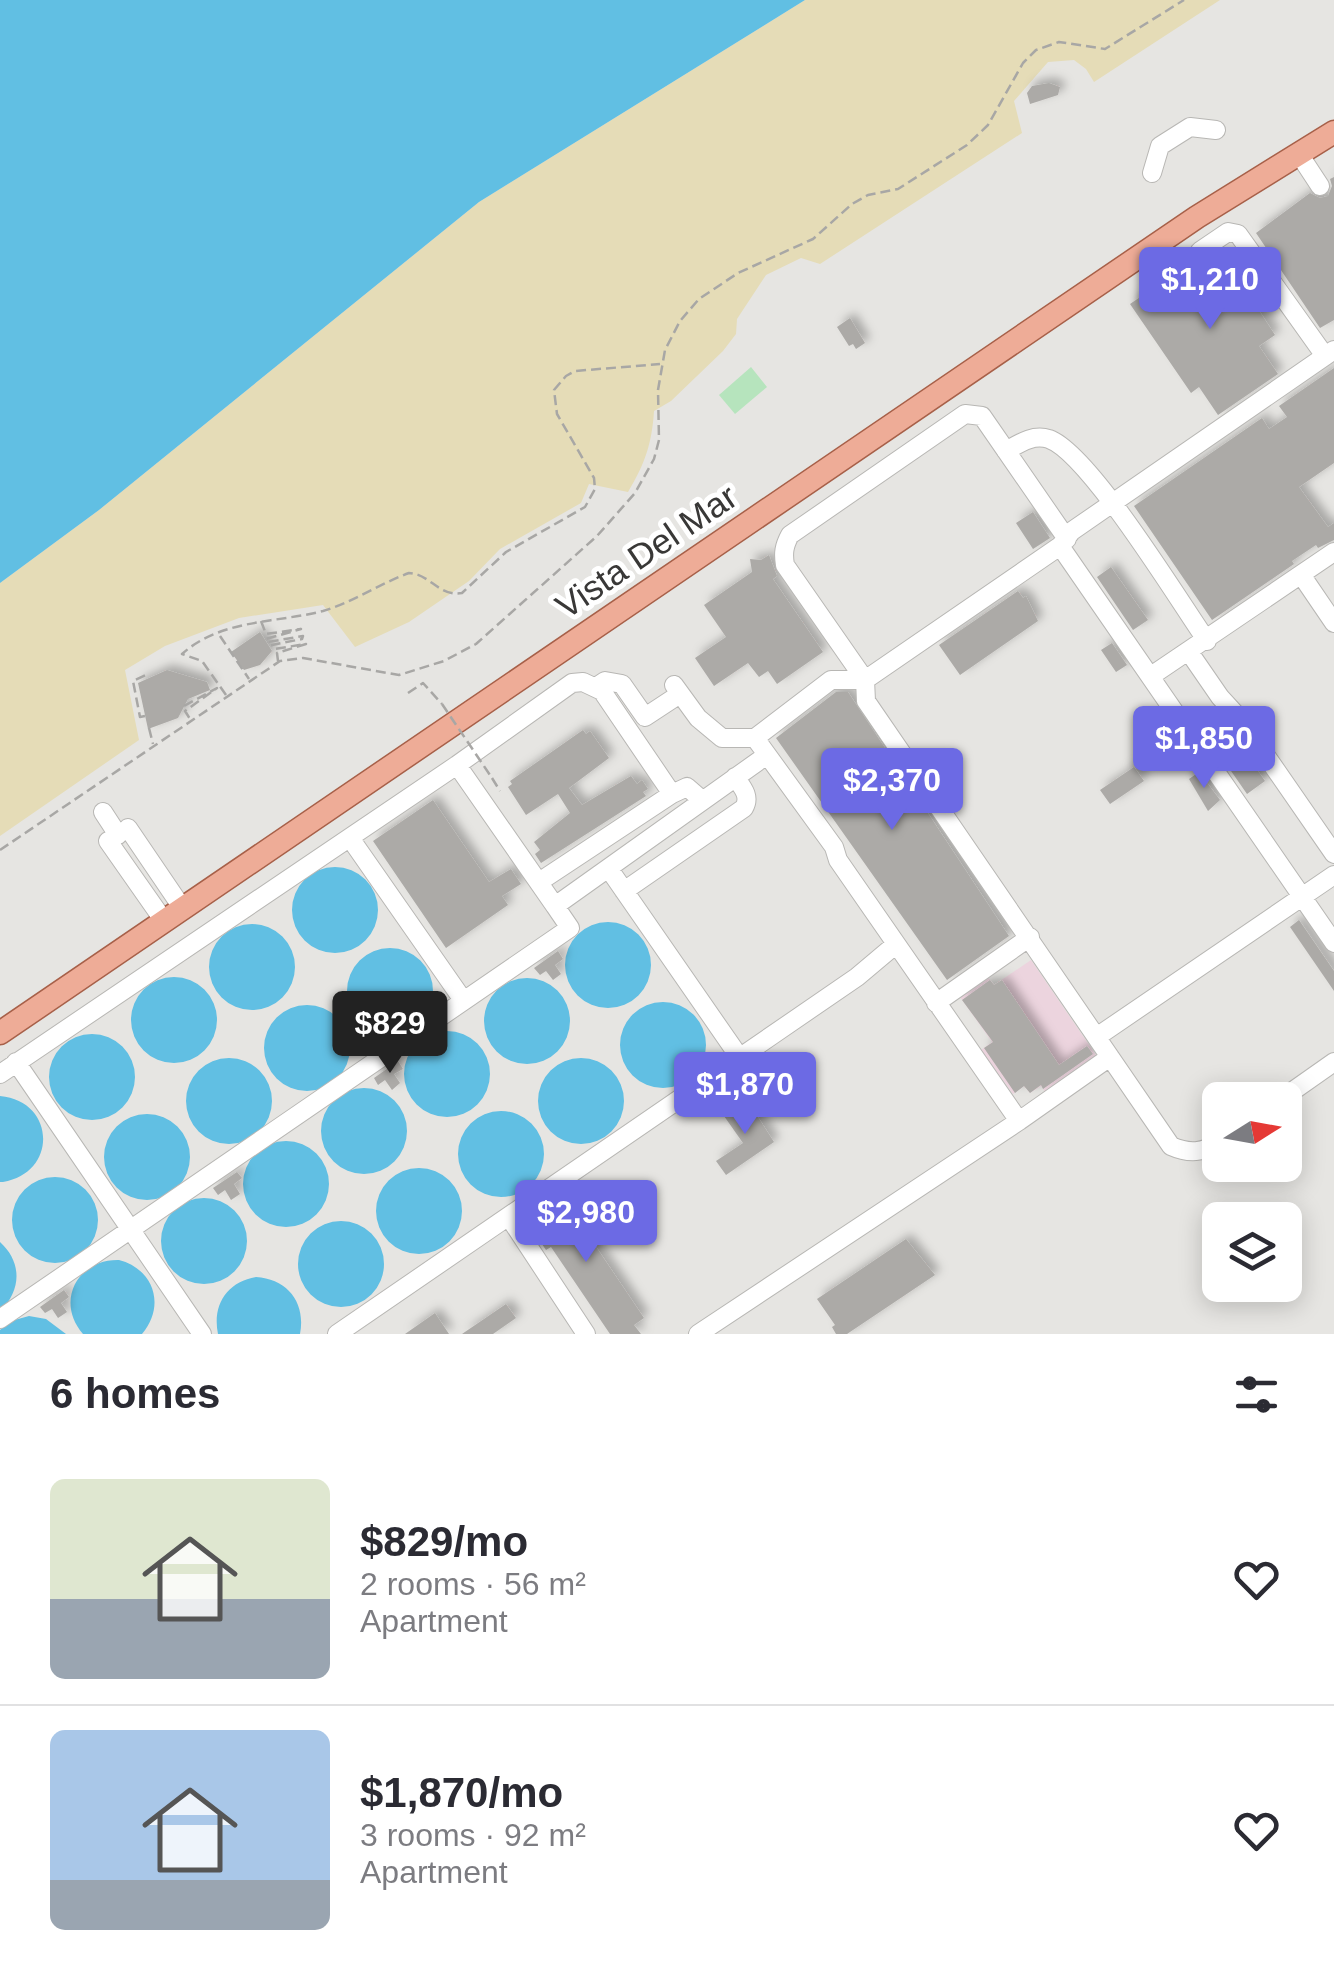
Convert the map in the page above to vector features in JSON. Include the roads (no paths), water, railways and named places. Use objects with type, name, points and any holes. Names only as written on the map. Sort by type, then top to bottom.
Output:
[{"type":"main road","name":"Vista Del Mar","points":[[0,1034],[1197,218],[1334,132]]},
{"type":"lane","points":[[1152,173],[1160,146],[1190,127],[1216,130]]},
{"type":"lane","points":[[1299,154],[1320,186]]},
{"type":"lane","points":[[0,1074],[572,683],[596,686],[605,680],[622,684],[644,717],[677,689],[698,718],[722,738],[755,738],[831,680],[866,680],[1330,353],[1238,234],[1228,232],[1200,251]]},
{"type":"lane","points":[[1202,1151],[1185,1152],[1172,1146],[866,700],[866,680],[785,565],[784,546],[790,535],[965,414],[982,416],[1151,676],[1334,944]]},
{"type":"lane","points":[[1006,451],[1029,438],[1050,440],[1078,460],[1113,504],[1206,641]]},
{"type":"lane","points":[[1151,676],[1334,552]]},
{"type":"lane","points":[[1302,576],[1334,623]]},
{"type":"lane","points":[[1188,652],[1242,721],[1334,854]]},
{"type":"lane","points":[[596,686],[672,794]]},
{"type":"lane","points":[[755,738],[834,847],[838,860],[895,945],[1019,1122]]},
{"type":"lane","points":[[555,906],[767,755]]},
{"type":"lane","points":[[0,1318],[570,928],[457,765]]},
{"type":"lane","points":[[624,891],[744,808],[746,794],[735,777]]},
{"type":"lane","points":[[539,882],[672,794],[687,787],[702,800]]},
{"type":"lane","points":[[103,812],[174,915]]},
{"type":"lane","points":[[350,838],[463,1000]]},
{"type":"lane","points":[[609,869],[740,1058]]},
{"type":"lane","points":[[1098,1036],[1334,876]]},
{"type":"lane","points":[[936,1003],[1030,938]]},
{"type":"lane","points":[[337,1334],[857,977],[895,945]]},
{"type":"lane","points":[[698,1334],[1019,1122],[1110,1056]]},
{"type":"lane","points":[[16,1062],[202,1334]]},
{"type":"lane","points":[[1302,1085],[1334,1062]]},
{"type":"lane","points":[[509,1217],[586,1334]]},
{"type":"water","points":[[0,0],[805,0],[479,202],[99,510],[0,583]]},
{"type":"water","points":[[335,867],[352,870],[366,879],[375,893],[375,927],[366,941],[352,950],[335,953],[318,950],[304,941],[295,927],[292,910],[295,893],[304,879],[318,870]]},
{"type":"water","points":[[608,922],[625,925],[639,934],[648,948],[648,982],[639,996],[625,1005],[608,1008],[591,1005],[577,996],[568,982],[565,965],[568,948],[577,934],[591,925]]},
{"type":"water","points":[[252,924],[269,927],[283,936],[292,950],[292,984],[283,998],[269,1007],[252,1010],[235,1007],[221,998],[212,984],[209,967],[212,950],[221,936],[235,927]]},
{"type":"water","points":[[390,948],[407,951],[421,960],[430,974],[430,1008],[421,1022],[407,1031],[390,1034],[373,1031],[359,1022],[350,1008],[347,991],[350,974],[359,960],[373,951]]},
{"type":"water","points":[[174,977],[191,980],[205,989],[214,1003],[214,1037],[205,1051],[191,1060],[174,1063],[157,1060],[143,1051],[134,1037],[131,1020],[134,1003],[143,989],[157,980]]},
{"type":"water","points":[[527,978],[544,981],[558,990],[567,1004],[567,1038],[558,1052],[544,1061],[527,1064],[510,1061],[496,1052],[487,1038],[484,1021],[487,1004],[496,990],[510,981]]},
{"type":"water","points":[[663,1002],[680,1005],[694,1014],[703,1028],[703,1062],[694,1076],[680,1085],[663,1088],[646,1085],[632,1076],[623,1062],[620,1045],[623,1028],[632,1014],[646,1005]]},
{"type":"water","points":[[307,1005],[331,1012],[343,1024],[350,1048],[343,1072],[331,1084],[307,1091],[283,1084],[271,1072],[264,1048],[271,1024],[283,1012]]},
{"type":"water","points":[[447,1031],[464,1034],[478,1043],[487,1057],[487,1091],[478,1105],[464,1114],[447,1117],[430,1114],[416,1105],[407,1091],[404,1074],[407,1057],[416,1043],[430,1034]]},
{"type":"water","points":[[92,1034],[109,1037],[123,1046],[132,1060],[132,1094],[123,1108],[109,1117],[92,1120],[75,1117],[61,1108],[52,1094],[49,1077],[52,1060],[61,1046],[75,1037]]},
{"type":"water","points":[[229,1058],[246,1061],[260,1070],[269,1084],[269,1118],[260,1132],[246,1141],[229,1144],[212,1141],[198,1132],[189,1118],[186,1101],[189,1084],[198,1070],[212,1061]]},
{"type":"water","points":[[581,1058],[598,1061],[612,1070],[621,1084],[621,1118],[612,1132],[598,1141],[581,1144],[564,1141],[550,1132],[541,1118],[538,1101],[541,1084],[550,1070],[564,1061]]},
{"type":"water","points":[[364,1088],[381,1091],[395,1100],[404,1114],[404,1148],[395,1162],[381,1171],[364,1174],[347,1171],[333,1162],[324,1148],[321,1131],[324,1114],[333,1100],[347,1091]]},
{"type":"water","points":[[0,1096],[32,1110],[43,1138],[34,1165],[21,1176],[3,1182],[0,1182]]},
{"type":"water","points":[[501,1111],[518,1114],[532,1123],[541,1137],[541,1171],[532,1185],[518,1194],[501,1197],[484,1194],[470,1185],[461,1171],[458,1154],[461,1137],[470,1123],[484,1114]]},
{"type":"water","points":[[147,1114],[164,1117],[178,1126],[187,1140],[187,1174],[178,1188],[164,1197],[147,1200],[130,1197],[116,1188],[107,1174],[104,1157],[107,1140],[116,1126],[130,1117]]},
{"type":"water","points":[[286,1141],[303,1144],[317,1153],[326,1167],[326,1201],[317,1215],[303,1224],[286,1227],[269,1224],[255,1215],[246,1201],[243,1184],[246,1167],[255,1153],[269,1144]]},
{"type":"water","points":[[419,1168],[436,1171],[450,1180],[459,1194],[459,1228],[450,1242],[436,1251],[419,1254],[402,1251],[388,1242],[379,1228],[376,1211],[379,1194],[388,1180],[402,1171]]},
{"type":"water","points":[[55,1177],[72,1180],[86,1189],[95,1203],[95,1237],[86,1251],[72,1260],[55,1263],[38,1260],[24,1251],[15,1237],[12,1220],[15,1203],[24,1189],[38,1180]]},
{"type":"water","points":[[204,1198],[221,1201],[235,1210],[244,1224],[244,1258],[235,1272],[221,1281],[204,1284],[187,1281],[173,1272],[164,1258],[161,1241],[164,1224],[173,1210],[187,1201]]},
{"type":"water","points":[[341,1221],[358,1224],[372,1233],[381,1247],[381,1281],[372,1295],[358,1304],[341,1307],[324,1304],[310,1295],[301,1281],[298,1264],[301,1247],[310,1233],[324,1224]]},
{"type":"water","points":[[0,1242],[12,1258],[16,1276],[12,1294],[0,1311]]},
{"type":"water","points":[[119,1260],[141,1271],[153,1290],[149,1323],[142,1334],[83,1334],[71,1309],[75,1285],[92,1267]]},
{"type":"water","points":[[256,1277],[277,1282],[292,1295],[300,1312],[300,1334],[218,1334],[217,1314],[224,1296],[237,1284]]},
{"type":"water","points":[[29,1316],[46,1319],[66,1334],[0,1334],[11,1321]]}]
